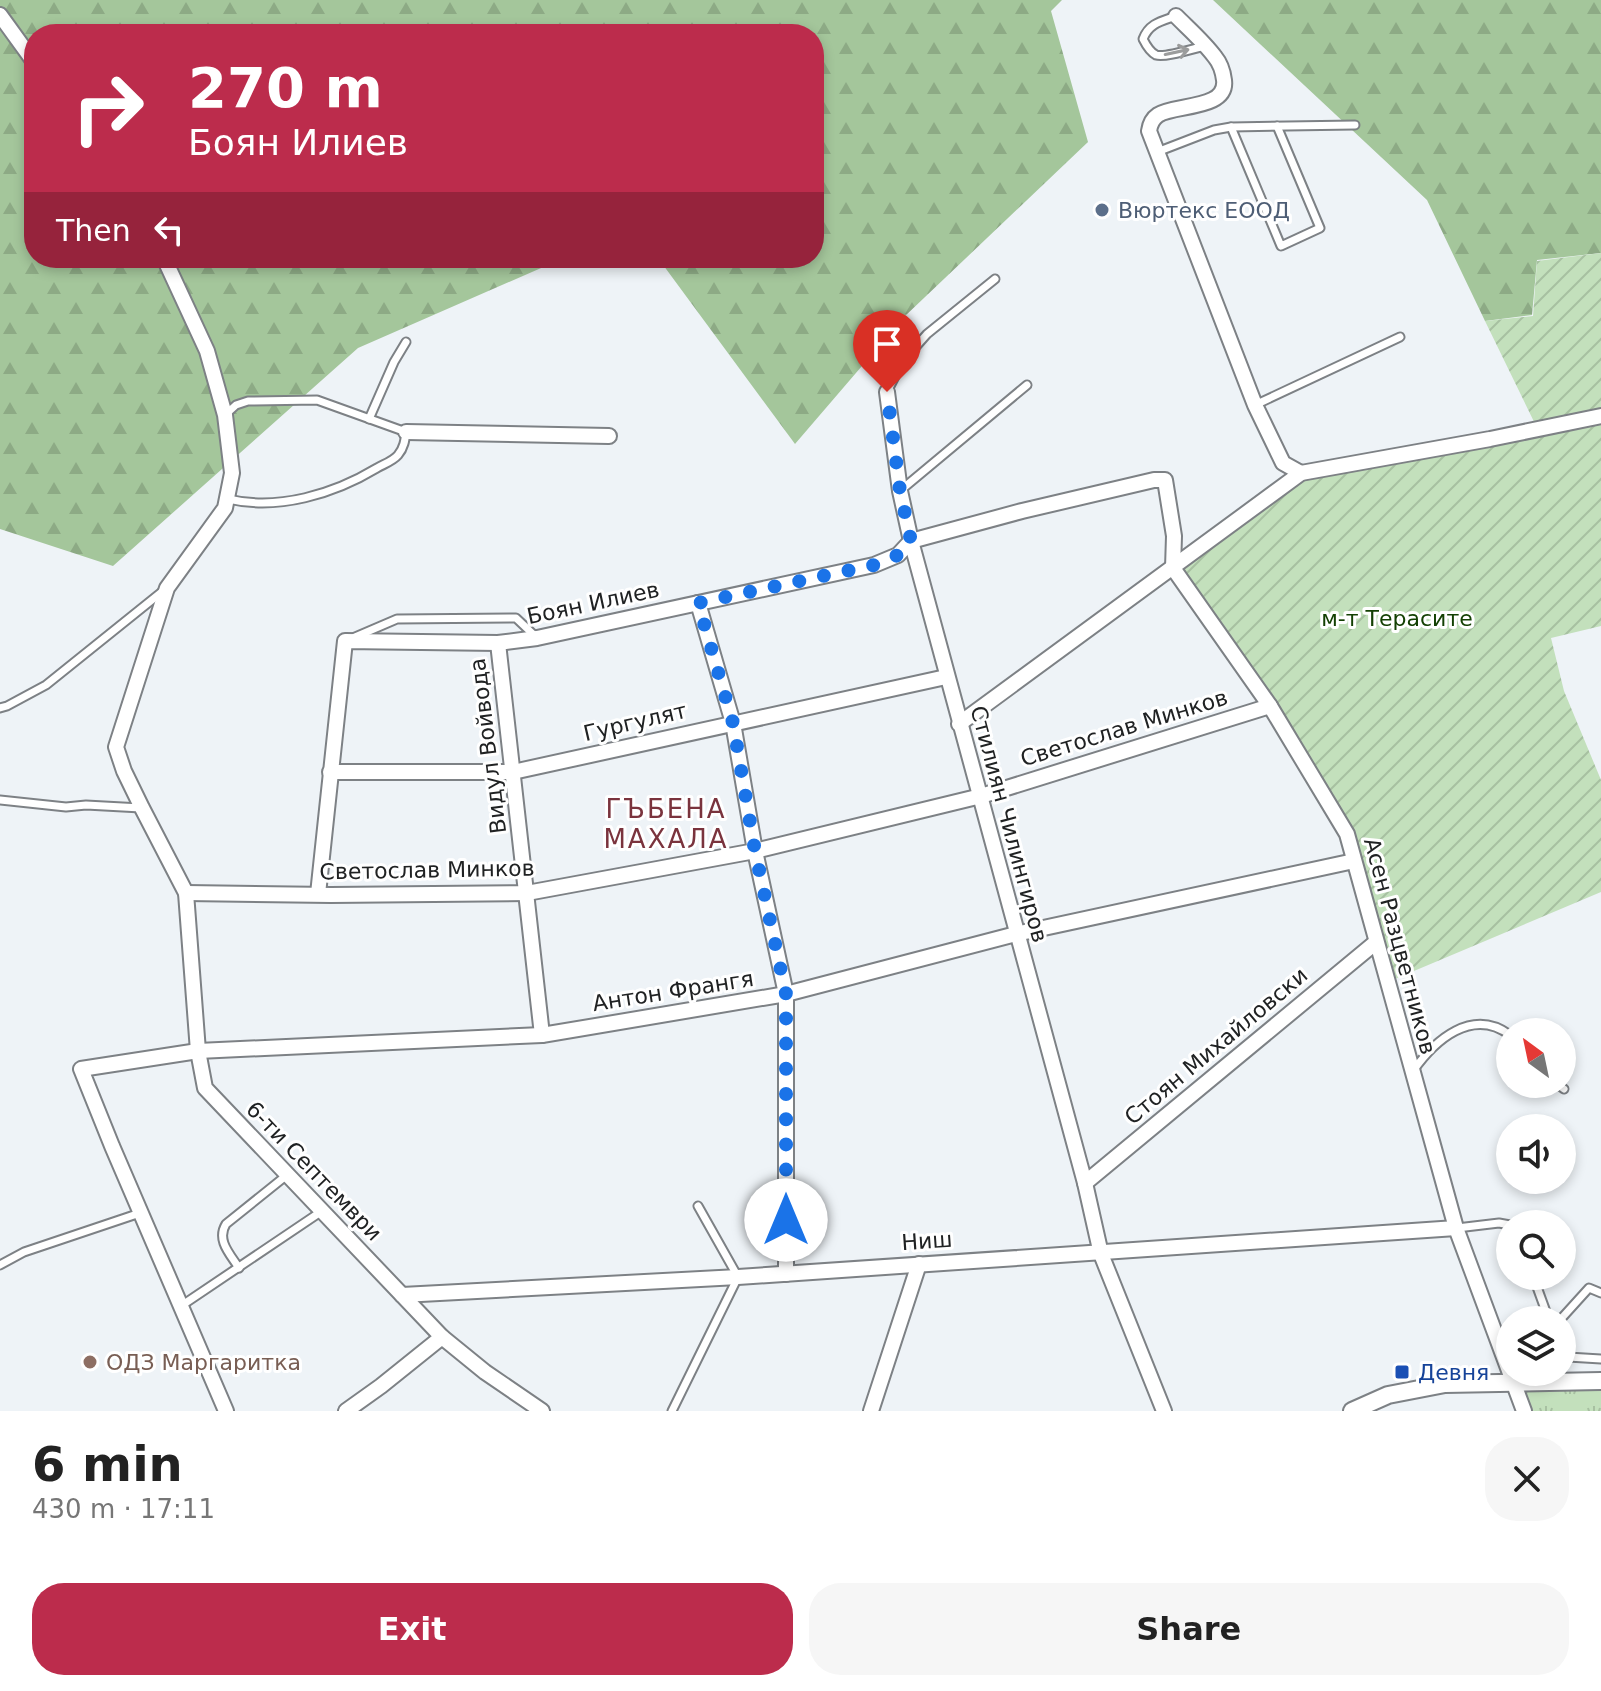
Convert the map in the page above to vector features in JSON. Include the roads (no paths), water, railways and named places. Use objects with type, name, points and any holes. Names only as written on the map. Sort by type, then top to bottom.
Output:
[{"type":"street","points":[[0,15],[24,48]]},
{"type":"street","points":[[1176,16],[1217,60],[1224,77],[1224,87],[1217,97],[1199,105],[1160,113],[1151,122],[1149,131],[1255,405],[1283,463],[1301,473]]},
{"type":"street","points":[[169,268],[207,351],[225,415],[232,473],[225,508],[167,588],[116,747],[124,771],[186,893]]},
{"type":"street","name":"Стилиян Чилингиров","points":[[887,392],[900,491],[911,541],[1085,1183],[1101,1254],[1164,1411]]},
{"type":"street","points":[[959,724],[1301,473],[1601,416]]},
{"type":"street","points":[[406,432],[609,436]]},
{"type":"street","name":"Боян Илиев","points":[[345,641],[498,643],[537,638],[874,565],[898,555],[911,541],[1154,480],[1165,480],[1174,536],[1173,568]]},
{"type":"street","name":"Асен Разцветников","points":[[1173,568],[1270,706],[1347,834],[1456,1228],[1496,1337]]},
{"type":"street","points":[[698,603],[733,723],[755,851],[786,994],[786,1274]]},
{"type":"street","points":[[318,894],[345,641]]},
{"type":"street","name":"Видул Войвода","points":[[498,643],[542,1035]]},
{"type":"street","name":"Гургулят","points":[[330,772],[513,772],[946,677]]},
{"type":"street","name":"Светослав Минков","points":[[186,893],[527,893],[755,851],[981,796],[1270,706]]},
{"type":"street","name":"Антон Франгя","points":[[140,1212],[81,1069],[198,1051],[542,1035],[786,994],[1016,934],[1354,861]]},
{"type":"street","name":"6-ти Септември","points":[[186,893],[198,1051],[205,1088],[442,1337],[485,1372],[542,1411]]},
{"type":"street","name":"Стоян Михайловски","points":[[1085,1183],[1375,943]]},
{"type":"street","points":[[140,1212],[226,1411]]},
{"type":"street","name":"Ниш","points":[[402,1295],[1101,1254],[1456,1228]]},
{"type":"street","points":[[871,1411],[919,1264]]},
{"type":"street","points":[[346,1411],[442,1337]]},
{"type":"street","points":[[1576,1382],[1601,1381]]},
{"type":"street","points":[[1352,1411],[1388,1395],[1445,1384],[1496,1383]]},
{"type":"street","name":"Асен Разцветников","points":[[1514,1386],[1524,1411]]},
{"type":"lane","points":[[1176,16],[1155,23],[1145,33],[1143,39],[1146,46],[1157,55],[1206,46]]},
{"type":"lane","points":[[1157,152],[1214,130],[1231,127],[1355,125]]},
{"type":"lane","points":[[1231,127],[1281,246],[1320,228],[1277,126]]},
{"type":"lane","name":"Стилиян Чилингиров","points":[[887,392],[903,361],[927,334],[995,279]]},
{"type":"lane","points":[[1255,405],[1400,337]]},
{"type":"lane","points":[[369,419],[406,342]]},
{"type":"lane","points":[[900,491],[1027,385]]},
{"type":"lane","points":[[225,415],[236,405],[248,401],[317,400],[406,432],[397,457],[364,476],[321,494],[287,501],[242,502],[227,499]]},
{"type":"lane","points":[[0,708],[46,685],[167,588]]},
{"type":"lane","points":[[345,641],[397,619],[516,618],[537,638]]},
{"type":"lane","points":[[0,800],[66,807],[142,808]]},
{"type":"lane","points":[[1412,1073],[1425,1054],[1460,1028],[1483,1024],[1496,1027]]},
{"type":"lane","points":[[239,1268],[222,1240],[222,1230],[287,1175]]},
{"type":"lane","points":[[672,1411],[738,1277],[698,1206]]},
{"type":"lane","points":[[181,1306],[322,1211]]},
{"type":"lane","points":[[0,1265],[24,1252],[140,1212]]},
{"type":"lane","points":[[1456,1228],[1496,1224]]},
{"type":"lane","points":[[1573,1306],[1589,1288],[1601,1293]]},
{"type":"lane","points":[[1576,1357],[1601,1359]]},
{"type":"place","name":"Вюртекс ЕООД","points":[[1102,210]]},
{"type":"place","name":"ОДЗ Маргаритка","points":[[90,1362]]},
{"type":"place","name":"Девня","points":[[1402,1372]]},
{"type":"district","name":"ГЪБЕНА МАХАЛА","points":[[666,824]]},
{"type":"park label","name":"м-т Терасите","points":[[1397,618]]}]
